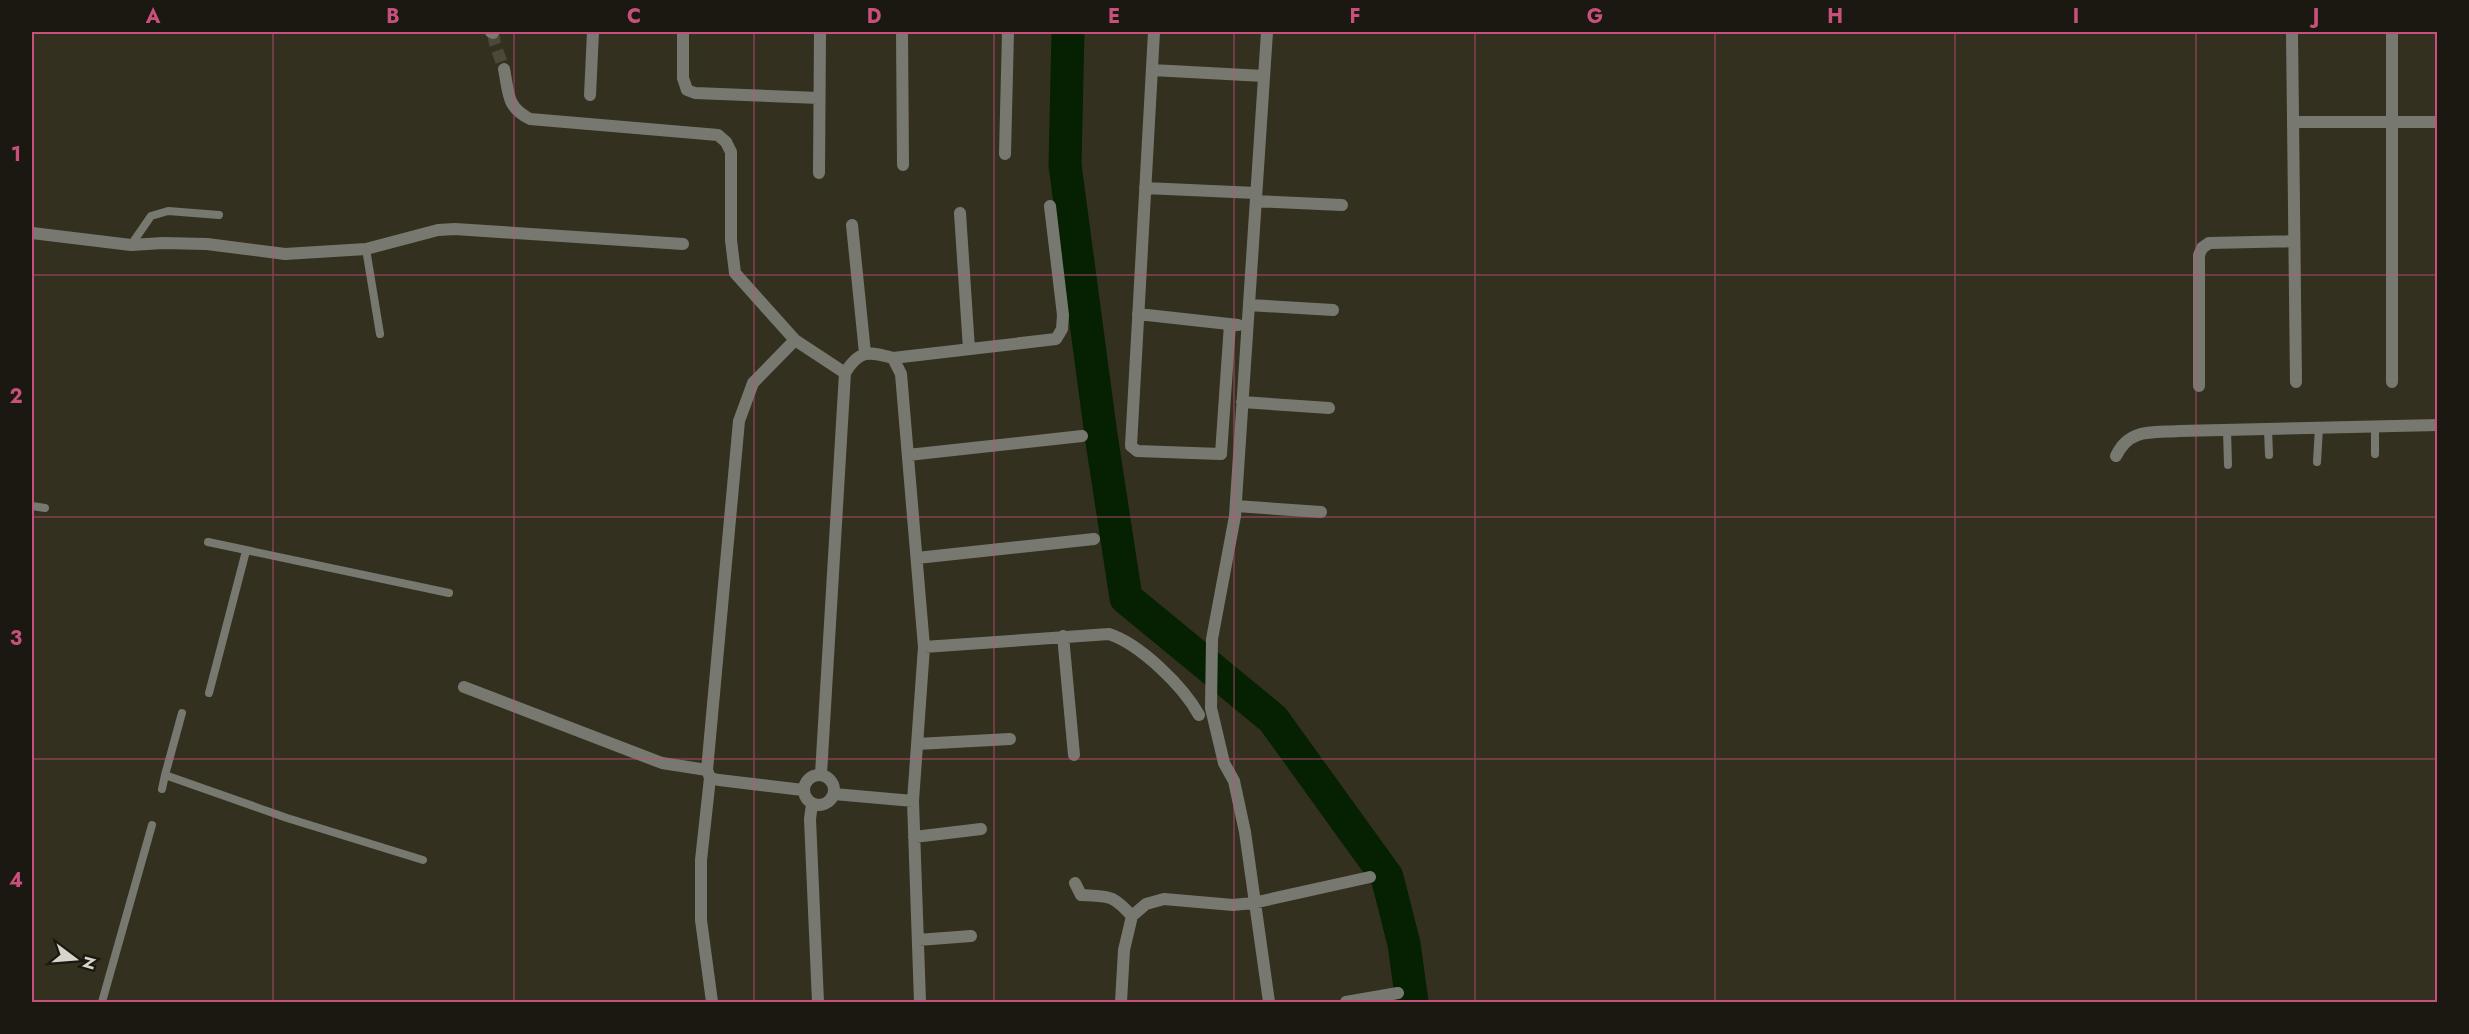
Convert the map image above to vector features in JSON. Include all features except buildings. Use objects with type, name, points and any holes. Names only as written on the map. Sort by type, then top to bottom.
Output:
[{"type":"street","points":[[590,95],[592,32]]},
{"type":"street","points":[[683,32],[683,78],[687,90],[695,93],[819,98]]},
{"type":"street","points":[[819,173],[820,32]]},
{"type":"street","points":[[902,32],[903,165]]},
{"type":"street","points":[[1005,154],[1008,32]]},
{"type":"street","points":[[1154,32],[1131,446],[1137,451],[1221,454],[1230,324]]},
{"type":"street","points":[[1267,32],[1236,506],[1212,639],[1211,708],[1224,763],[1234,781],[1245,832],[1253,903],[1269,1002]]},
{"type":"street","points":[[2292,32],[2296,382]]},
{"type":"street","points":[[2392,32],[2392,382]]},
{"type":"street","points":[[504,69],[511,104],[519,114],[530,119],[718,135],[726,142],[731,152],[731,240],[735,273],[795,340],[845,373]]},
{"type":"street","points":[[1152,70],[1264,76]]},
{"type":"street","points":[[2293,122],[2438,122]]},
{"type":"street","points":[[1145,188],[1342,205]]},
{"type":"street","points":[[821,774],[845,373],[853,361],[872,352],[893,358],[1056,339],[1062,329],[1063,315],[1050,206]]},
{"type":"street","points":[[960,213],[969,349]]},
{"type":"street","points":[[852,225],[865,354]]},
{"type":"street","points":[[32,232],[131,245],[207,244],[285,254],[366,249],[438,230],[455,229],[683,244]]},
{"type":"street","points":[[2199,386],[2199,255],[2202,248],[2209,243],[2294,241]]},
{"type":"street","points":[[1249,305],[1334,310]]},
{"type":"street","points":[[1138,314],[1248,325]]},
{"type":"street","points":[[712,1002],[700,920],[701,860],[739,421],[753,383],[795,340]]},
{"type":"street","points":[[893,358],[900,374],[924,647],[913,801],[920,1002]]},
{"type":"street","points":[[1242,402],[1329,408]]},
{"type":"street","points":[[2116,456],[2124,441],[2131,436],[2179,431],[2438,425]]},
{"type":"street","points":[[908,455],[1082,436]]},
{"type":"street","points":[[1236,506],[1321,512]]},
{"type":"street","points":[[916,558],[1094,539]]},
{"type":"street","points":[[924,647],[1109,634],[1123,639],[1161,671],[1192,702],[1199,715]]},
{"type":"street","points":[[1063,636],[1074,755]]},
{"type":"street","points":[[464,687],[662,763],[709,774],[803,790]]},
{"type":"street","points":[[918,744],[1010,739]]},
{"type":"street","points":[[821,774],[829,778],[834,785],[834,794],[829,802],[821,806],[805,799],[803,790],[805,782],[812,775],[821,774]]},
{"type":"street","points":[[834,794],[913,801]]},
{"type":"street","points":[[812,804],[810,819],[818,1002]]},
{"type":"street","points":[[914,837],[981,829]]},
{"type":"street","points":[[1120,1002],[1124,950],[1132,916],[1146,904],[1164,899],[1233,905],[1253,903],[1370,877]]},
{"type":"street","points":[[1075,883],[1081,896],[1111,897],[1132,916]]},
{"type":"street","points":[[918,940],[971,936]]},
{"type":"street","points":[[1346,1002],[1398,993]]},
{"type":"lane","points":[[131,245],[151,216],[168,212],[219,215]]},
{"type":"lane","points":[[366,249],[380,334]]},
{"type":"lane","points":[[2374,426],[2375,454]]},
{"type":"lane","points":[[2317,462],[2319,428]]},
{"type":"lane","points":[[2268,429],[2269,455]]},
{"type":"lane","points":[[2227,430],[2229,465]]},
{"type":"lane","points":[[32,506],[45,508]]},
{"type":"lane","points":[[208,542],[449,593]]},
{"type":"lane","points":[[209,693],[246,550]]},
{"type":"lane","points":[[162,789],[182,713]]},
{"type":"lane","points":[[165,775],[287,818],[423,860]]},
{"type":"lane","points":[[102,1002],[152,825]]},
{"type":"waterway","points":[[1068,32],[1065,165],[1101,435],[1126,598],[1273,719],[1387,877],[1404,944],[1412,1002]]},
{"type":"tunnel","points":[[493,33],[504,69]]}]
